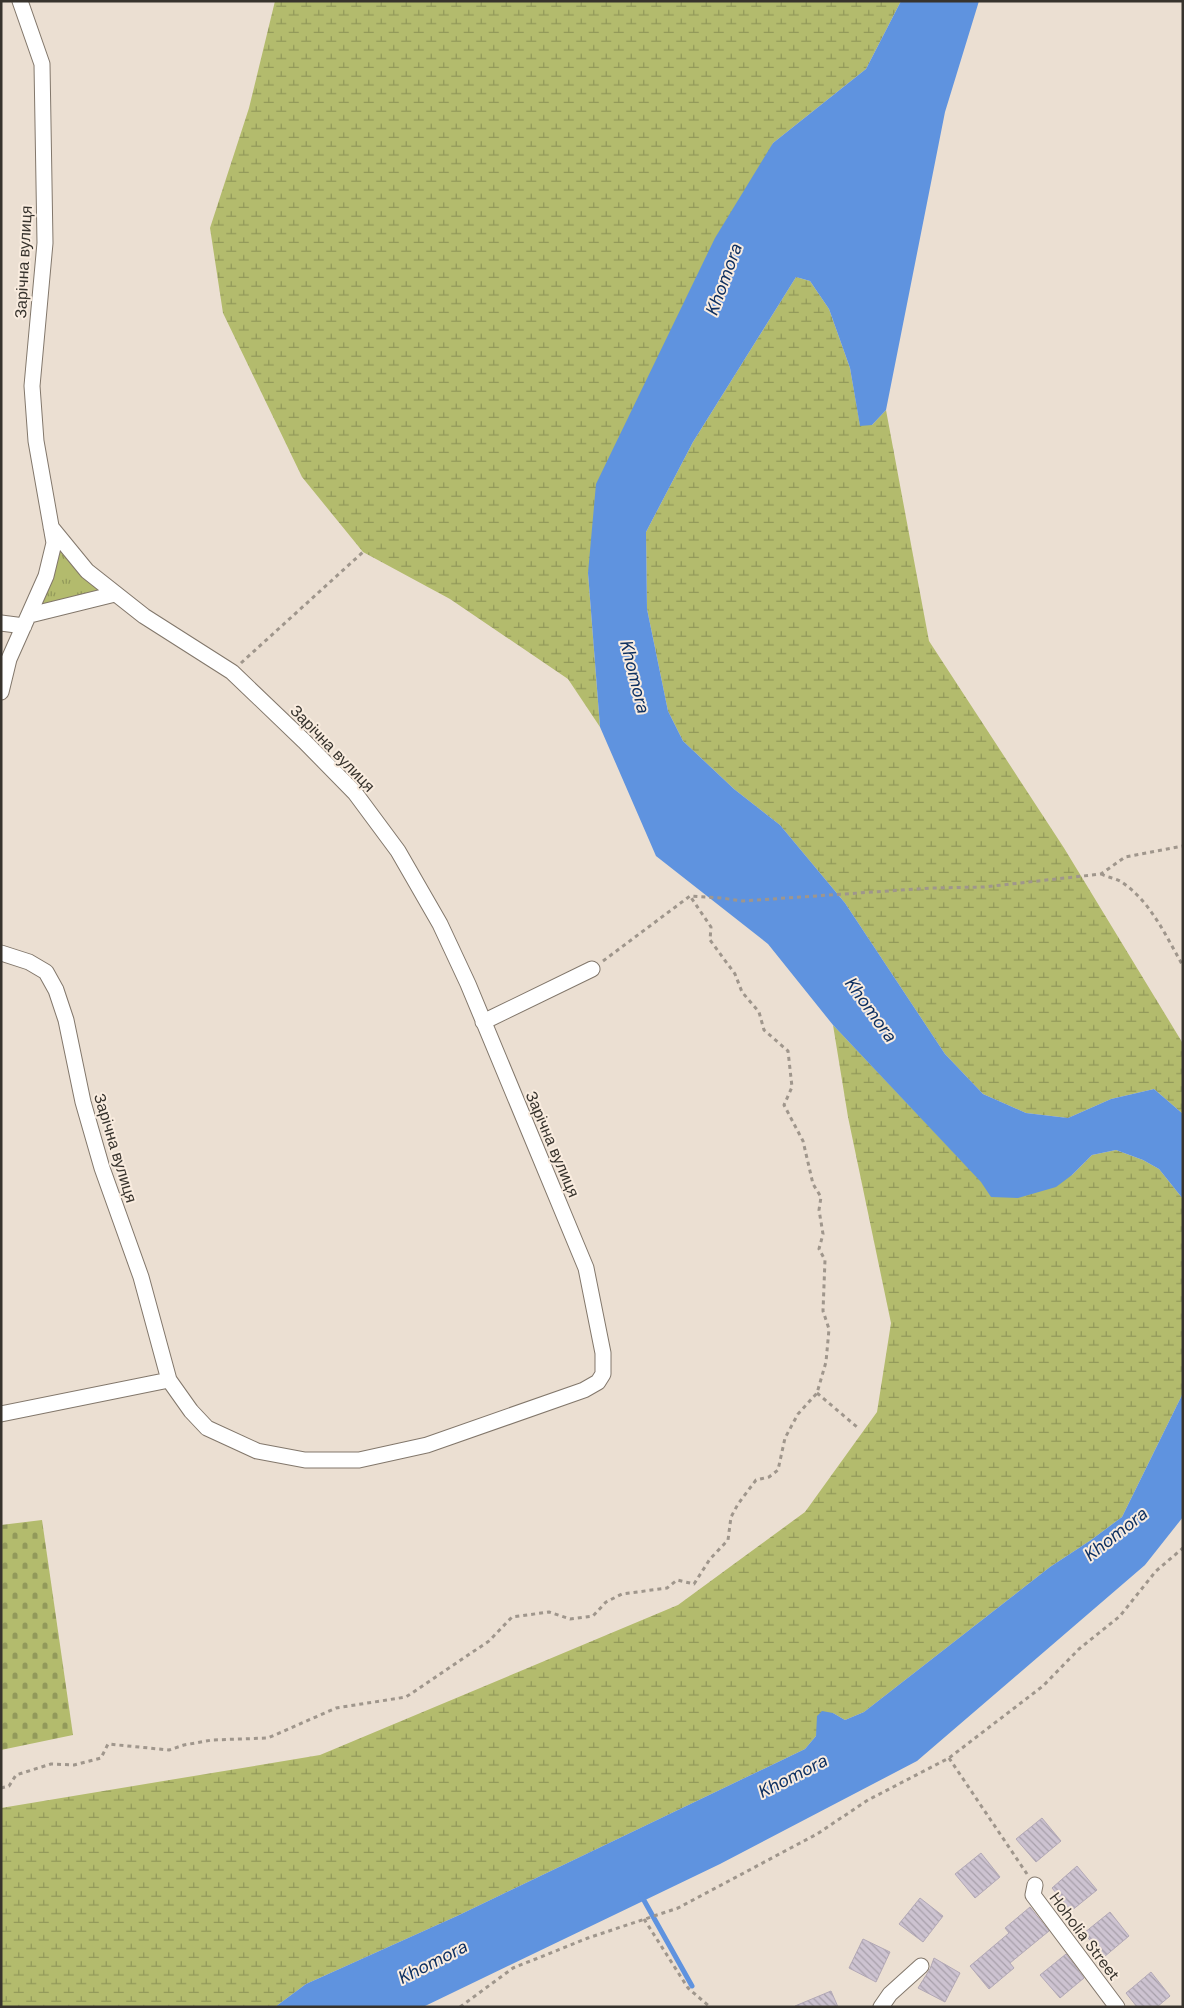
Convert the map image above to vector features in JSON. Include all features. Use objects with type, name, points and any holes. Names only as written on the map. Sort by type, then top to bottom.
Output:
[{"type":"street","name":"Зарічна вулиця","points":[[1,692],[9,659],[46,576],[54,543],[36,440],[32,386],[45,243],[42,64],[20,1]]},
{"type":"street","name":"Зарічна вулиця","points":[[1,953],[29,962],[46,972],[56,990],[66,1020],[83,1102],[102,1168],[141,1277],[169,1380],[191,1411],[206,1428],[257,1451],[305,1460],[359,1460],[427,1445],[584,1390],[598,1382],[603,1374],[603,1353],[586,1268],[440,924],[398,851],[355,793],[232,672],[144,616],[86,571],[51,527]]},
{"type":"street","points":[[1,623],[27,620],[115,594]]},
{"type":"street","points":[[483,1022],[592,969]]},
{"type":"street","points":[[1,1414],[169,1380]]},
{"type":"street","name":"Hoholia Street","points":[[1035,1885],[1032,1895],[1117,2007]]},
{"type":"street","points":[[881,2007],[890,1994],[921,1966]]},
{"type":"path","points":[[232,672],[363,552]]},
{"type":"path","points":[[1100,874],[1125,857],[1183,846]]},
{"type":"path","points":[[592,969],[690,896],[743,901],[984,886],[1100,874],[1119,881],[1137,896],[1155,916],[1183,966]]},
{"type":"path","points":[[1,1788],[9,1786],[16,1775],[51,1764],[74,1765],[101,1758],[108,1744],[169,1750],[212,1740],[268,1738],[336,1708],[406,1697],[489,1641],[512,1617],[549,1612],[570,1619],[593,1616],[606,1602],[622,1594],[667,1588],[677,1580],[694,1584],[710,1558],[728,1540],[731,1517],[738,1504],[756,1480],[770,1477],[778,1470],[785,1438],[798,1414],[817,1393],[826,1362],[829,1329],[823,1311],[825,1260],[819,1249],[823,1234],[819,1210],[821,1197],[813,1184],[803,1141],[784,1105],[792,1087],[788,1051],[764,1030],[759,1012],[742,992],[735,974],[710,940],[711,927],[690,896]]},
{"type":"path","points":[[817,1393],[858,1427]]},
{"type":"path","points":[[460,2007],[513,1968],[588,1938],[678,1908],[816,1834],[868,1800],[949,1758],[1043,1686],[1079,1650],[1120,1616],[1156,1571],[1183,1548]]},
{"type":"path","points":[[949,1758],[1035,1885]]},
{"type":"path","points":[[644,1919],[688,1988],[710,2007]]},
{"type":"green space","points":[[275,1],[901,1],[866,69],[773,143],[588,573],[600,727],[568,679],[450,599],[363,552],[302,477],[223,313],[210,228],[249,108]]},
{"type":"green space","points":[[796,277],[810,281],[829,309],[850,368],[860,425],[872,425],[886,410],[929,641],[1064,848],[1182,1042],[1183,1114],[1154,1089],[1111,1099],[1068,1118],[1026,1113],[983,1094],[945,1054],[845,903],[780,825],[734,789],[683,741],[668,711],[647,609],[646,532],[693,442]]},
{"type":"green space","points":[[54,543],[115,594],[30,615]]},
{"type":"green space","points":[[833,1025],[982,1182],[992,1197],[1072,1175],[1092,1155],[1116,1150],[1143,1160],[1159,1169],[1183,1199],[1183,1393],[1122,1517],[1050,1567],[864,1712],[845,1720],[833,1713],[818,1726],[816,1736],[805,1749],[457,1916],[306,1984],[275,2007],[1,2007],[1,1808],[320,1755],[678,1605],[805,1512],[877,1412],[891,1323],[848,1117]]},
{"type":"green space","points":[[42,1520],[73,1735],[1,1750],[1,1525]]},
{"type":"water","name":"Khomora","points":[[901,1],[979,1],[945,112],[886,410],[872,425],[860,426],[850,368],[829,309],[810,281],[796,277],[693,442],[646,532],[647,609],[668,711],[683,741],[734,789],[780,825],[845,903],[945,1054],[983,1094],[1026,1113],[1068,1118],[1111,1099],[1154,1089],[1183,1114],[1183,1199],[1159,1169],[1143,1160],[1116,1150],[1092,1155],[1072,1175],[1056,1187],[1018,1198],[991,1197],[981,1182],[833,1025],[768,944],[656,856],[600,727],[588,573],[596,484],[715,238],[773,143],[866,69]]},
{"type":"water","name":"Khomora","points":[[1183,1393],[1183,1517],[1145,1565],[917,1761],[720,1864],[423,2007],[275,2007],[306,1984],[457,1916],[805,1749],[816,1736],[817,1716],[822,1711],[833,1713],[845,1720],[864,1712],[1050,1567],[1122,1517]]},
{"type":"building","points":[[1042,1818],[1061,1841],[1036,1862],[1016,1839]]},
{"type":"building","points":[[981,1853],[1000,1877],[975,1898],[955,1874]]},
{"type":"building","points":[[1077,1866],[1097,1890],[1071,1911],[1052,1888]]},
{"type":"building","points":[[920,1898],[943,1916],[923,1942],[899,1924]]},
{"type":"building","points":[[1030,1907],[1049,1931],[1010,1963],[1014,1968],[989,1989],[970,1966],[1009,1933],[1005,1928]]},
{"type":"building","points":[[1110,1912],[1129,1936],[1104,1957],[1084,1933]]},
{"type":"building","points":[[863,1939],[890,1952],[876,1982],[849,1968]]},
{"type":"building","points":[[1066,1954],[1084,1978],[1060,1998],[1040,1975]]},
{"type":"building","points":[[934,1958],[960,1973],[945,2002],[918,1988],[930,1969]]},
{"type":"building","points":[[1151,1972],[1170,1996],[1157,2007],[1137,2007],[1126,1993]]},
{"type":"building","points":[[831,1991],[838,2007],[795,2007],[795,2006]]},
{"type":"waterway","points":[[641,1895],[692,1986]]}]
